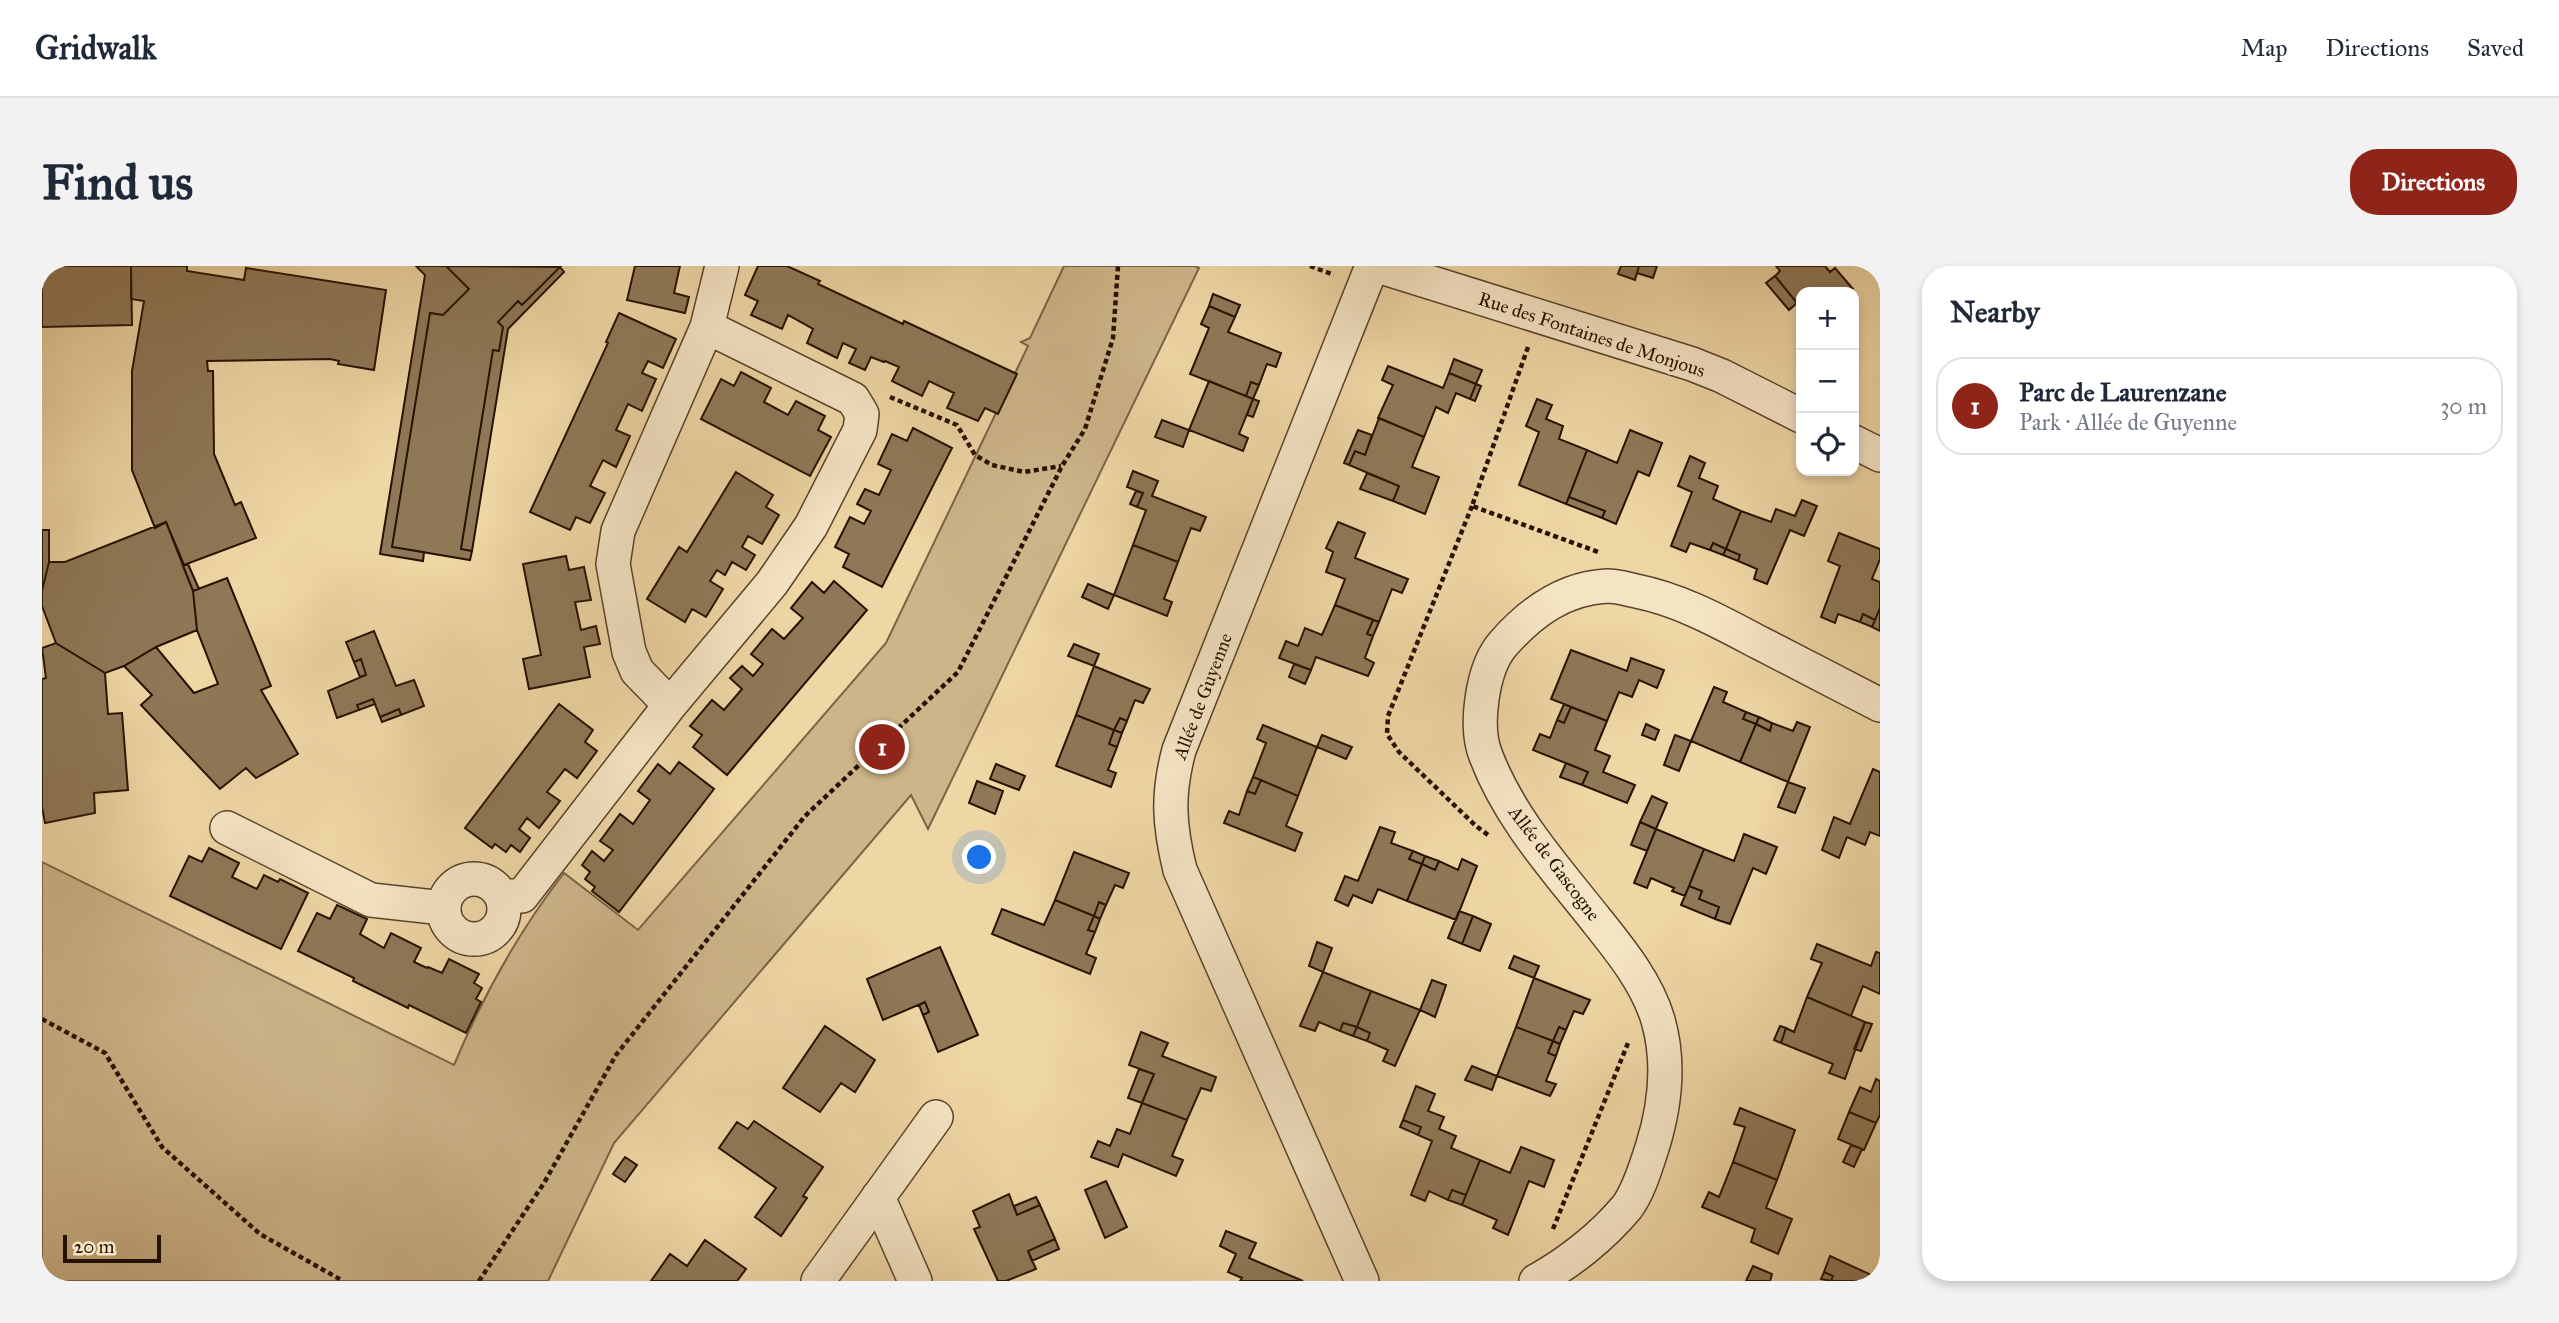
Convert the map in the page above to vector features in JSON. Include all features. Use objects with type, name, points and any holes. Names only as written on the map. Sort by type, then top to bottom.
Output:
[{"type":"street","points":[[670,705],[637,671],[629,652],[612,564],[618,531],[707,327],[722,266]]},
{"type":"street","name":"Allée de Guyenne","points":[[1365,1279],[1180,870],[1171,833],[1169,798],[1179,750],[1372,266]]},
{"type":"street","name":"Rue des Fontaines de Monjous","points":[[1378,266],[1692,364],[1796,413]]},
{"type":"street","points":[[501,896],[522,896],[670,705],[772,583],[811,526],[860,430],[862,414],[853,399],[707,327]]},
{"type":"street","points":[[1859,444],[1880,455]]},
{"type":"street","name":"Allée de Gascogne","points":[[1537,1281],[1570,1260],[1628,1205],[1647,1164],[1657,1133],[1664,1093],[1665,1053],[1658,1020],[1646,990],[1617,946],[1522,825],[1484,753],[1481,724],[1483,695],[1486,677],[1498,649],[1522,623],[1559,597],[1611,586],[1657,595],[1690,607],[1880,705]]},
{"type":"street","points":[[226,828],[371,900],[443,908]]},
{"type":"street","points":[[467,879],[487,882],[501,896],[504,906],[499,926],[484,938],[474,940],[455,933],[444,917],[445,898],[450,889],[467,879]]},
{"type":"street","points":[[818,1281],[936,1116]]},
{"type":"street","points":[[878,1197],[915,1281]]},
{"type":"path","points":[[479,1281],[544,1182],[616,1055],[806,816],[958,672],[1062,466],[1085,429],[1113,338],[1118,266]]},
{"type":"path","points":[[1496,840],[1476,826],[1399,752],[1387,734],[1388,716],[1472,506],[1539,316]]},
{"type":"path","points":[[862,414],[891,396],[957,425],[975,455],[992,465],[1024,472],[1062,466]]},
{"type":"path","points":[[1472,506],[1608,555],[1611,586]]},
{"type":"path","points":[[42,1019],[105,1053],[162,1147],[260,1234],[343,1281]]},
{"type":"path","points":[[1537,1281],[1543,1252],[1631,1037]]},
{"type":"shaded area","points":[[1064,266],[1199,268],[928,829],[911,795],[614,1143],[548,1281],[42,1281],[42,862],[454,1065],[503,966],[564,873],[638,930],[886,643],[1028,346],[1021,342],[1030,338]]},
{"type":"building","points":[[42,266],[131,266],[132,325],[42,327]]},
{"type":"building","points":[[131,266],[187,266],[187,271],[244,280],[246,268],[386,290],[374,370],[338,364],[339,361],[330,359],[207,361],[208,371],[213,371],[214,454],[235,505],[241,502],[256,538],[184,565],[166,522],[155,528],[132,470],[132,371],[144,301],[131,299]]},
{"type":"building","points":[[416,266],[446,266],[469,289],[443,315],[430,313],[392,547],[424,552],[423,561],[380,554],[425,275]]},
{"type":"building","points":[[446,266],[560,267],[522,305],[518,301],[498,322],[503,327],[499,351],[493,350],[461,549],[472,551],[470,560],[392,547],[430,313],[443,315],[469,289]]},
{"type":"building","points":[[635,266],[680,266],[674,293],[689,297],[685,313],[627,300]]},
{"type":"building","points":[[758,266],[787,266],[820,281],[818,284],[903,324],[904,321],[1017,374],[998,414],[985,408],[978,421],[947,408],[954,393],[929,381],[922,396],[892,381],[899,367],[871,357],[865,370],[849,363],[856,349],[843,343],[837,358],[807,343],[813,329],[788,315],[782,329],[751,315],[758,301],[745,295]]},
{"type":"building","points":[[1621,266],[1639,266],[1635,280],[1618,274]]},
{"type":"building","points":[[1639,266],[1657,266],[1653,278],[1637,273]]},
{"type":"building","points":[[1776,266],[1825,266],[1830,272],[1835,268],[1851,287],[1796,287],[1796,302],[1775,276],[1780,271]]},
{"type":"building","points":[[560,267],[564,272],[508,329],[472,551],[461,549],[493,350],[499,351],[503,327],[498,322],[518,301],[522,305]]},
{"type":"building","points":[[1775,276],[1796,304],[1789,310],[1766,283]]},
{"type":"building","points":[[1213,294],[1240,305],[1235,317],[1209,306]]},
{"type":"building","points":[[1209,306],[1235,317],[1228,332],[1281,353],[1276,367],[1267,364],[1259,385],[1251,382],[1246,396],[1190,374],[1209,328],[1201,324]]},
{"type":"building","points":[[619,313],[676,339],[663,368],[648,361],[642,373],[656,379],[642,411],[628,404],[616,430],[630,436],[616,467],[603,460],[590,486],[605,493],[590,523],[576,517],[570,530],[530,512],[608,343],[606,342]]},
{"type":"building","points":[[1454,359],[1482,370],[1476,384],[1449,373]]},
{"type":"building","points":[[1388,366],[1443,388],[1449,373],[1476,384],[1470,399],[1456,393],[1448,413],[1436,407],[1424,437],[1378,418],[1393,385],[1382,380]]},
{"type":"building","points":[[741,372],[771,388],[764,402],[788,415],[796,401],[825,416],[818,430],[831,437],[810,476],[701,419],[721,379],[734,386]]},
{"type":"building","points":[[1209,381],[1253,399],[1239,434],[1248,438],[1243,451],[1189,430]]},
{"type":"building","points":[[1251,382],[1259,385],[1253,399],[1246,396]]},
{"type":"building","points":[[1476,384],[1481,386],[1475,401],[1470,399]]},
{"type":"building","points":[[1253,399],[1259,401],[1253,417],[1247,415]]},
{"type":"building","points":[[1537,399],[1552,405],[1546,419],[1563,426],[1559,439],[1587,450],[1566,504],[1519,485],[1539,432],[1526,426]]},
{"type":"building","points":[[1379,418],[1424,437],[1412,467],[1439,477],[1425,514],[1393,501],[1399,486],[1349,465],[1355,451],[1365,455]]},
{"type":"building","points":[[1162,420],[1189,430],[1183,447],[1155,437]]},
{"type":"building","points":[[913,428],[952,448],[882,587],[843,567],[849,554],[835,547],[850,517],[864,524],[871,511],[857,504],[865,489],[879,495],[891,470],[878,464],[892,434],[907,441]]},
{"type":"building","points":[[1358,430],[1372,435],[1365,455],[1355,451],[1349,465],[1344,463]]},
{"type":"building","points":[[1630,430],[1662,443],[1649,476],[1638,471],[1616,524],[1602,518],[1605,511],[1569,497],[1587,450],[1617,463]]},
{"type":"building","points":[[1690,456],[1705,463],[1699,478],[1718,486],[1713,499],[1741,511],[1726,549],[1713,543],[1710,550],[1690,543],[1686,552],[1671,546],[1692,492],[1678,486]]},
{"type":"building","points":[[1133,471],[1158,481],[1152,496],[1206,517],[1200,531],[1191,528],[1178,562],[1133,545],[1146,510],[1137,507],[1143,493],[1127,487]]},
{"type":"building","points":[[736,472],[773,495],[766,507],[779,515],[762,544],[748,536],[742,547],[755,555],[746,570],[732,562],[725,575],[717,570],[710,581],[723,589],[706,617],[692,609],[685,622],[647,599],[679,547],[687,552]]},
{"type":"building","points":[[1367,473],[1399,486],[1393,501],[1360,489]]},
{"type":"building","points":[[1136,491],[1143,493],[1137,507],[1130,504]]},
{"type":"building","points":[[1569,497],[1605,511],[1602,518],[1566,504]]},
{"type":"building","points":[[1802,500],[1817,506],[1804,536],[1790,530],[1767,584],[1754,579],[1757,569],[1738,561],[1740,555],[1726,549],[1741,511],[1771,522],[1776,509],[1795,516]]},
{"type":"building","points":[[166,522],[193,591],[197,630],[105,673],[56,643],[42,606],[42,591],[49,562],[65,562]]},
{"type":"building","points":[[1338,522],[1365,533],[1355,558],[1408,579],[1402,593],[1392,589],[1379,622],[1335,605],[1345,579],[1326,572],[1333,552],[1326,548]]},
{"type":"building","points":[[42,530],[49,530],[49,562],[42,591]]},
{"type":"building","points":[[1839,533],[1880,549],[1880,559],[1872,579],[1880,582],[1880,608],[1875,620],[1863,614],[1860,622],[1838,614],[1835,623],[1821,617],[1840,566],[1828,561]]},
{"type":"building","points":[[1713,543],[1726,549],[1723,555],[1710,550]]},
{"type":"building","points":[[1133,545],[1178,562],[1164,599],[1172,602],[1167,616],[1114,595]]},
{"type":"building","points":[[1726,549],[1740,555],[1738,561],[1723,555]]},
{"type":"building","points":[[566,556],[569,570],[584,567],[591,600],[575,602],[581,630],[596,626],[600,644],[584,647],[590,677],[529,689],[523,659],[541,655],[523,564]]},
{"type":"building","points":[[188,564],[199,589],[193,591],[183,566]]},
{"type":"building","points":[[227,578],[271,686],[261,690],[298,754],[256,778],[246,768],[220,789],[141,705],[152,695],[124,666],[156,647],[194,693],[218,684],[197,630],[193,591]]},
{"type":"building","points":[[834,581],[867,610],[727,775],[693,747],[702,735],[690,726],[712,700],[724,710],[742,689],[730,678],[742,666],[753,676],[763,664],[751,654],[772,629],[784,639],[803,618],[791,608],[812,582],[824,593]]},
{"type":"building","points":[[1088,584],[1114,595],[1108,609],[1082,597]]},
{"type":"building","points":[[1335,605],[1373,620],[1367,634],[1373,636],[1365,658],[1374,663],[1368,676],[1316,657],[1311,670],[1279,658],[1286,641],[1298,646],[1305,628],[1322,635]]},
{"type":"building","points":[[1880,608],[1880,631],[1872,627]]},
{"type":"building","points":[[1863,614],[1875,620],[1872,627],[1860,622]]},
{"type":"building","points":[[1373,620],[1379,622],[1373,636],[1367,634]]},
{"type":"building","points":[[374,631],[396,686],[414,680],[424,706],[401,715],[399,709],[380,717],[373,699],[357,705],[359,710],[337,718],[328,691],[366,675],[361,659],[354,662],[346,642]]},
{"type":"building","points":[[56,643],[105,673],[108,714],[122,713],[128,790],[94,793],[95,813],[45,823],[42,807],[42,679],[46,678],[42,648]]},
{"type":"building","points":[[1074,644],[1099,654],[1094,666],[1068,656]]},
{"type":"building","points":[[1571,650],[1627,671],[1631,658],[1664,670],[1657,688],[1639,680],[1632,697],[1619,692],[1607,721],[1551,699]]},
{"type":"building","points":[[361,659],[366,675],[360,677],[354,662]]},
{"type":"building","points":[[1294,664],[1311,670],[1305,684],[1289,677]]},
{"type":"building","points":[[1094,666],[1150,689],[1143,703],[1135,700],[1127,721],[1120,718],[1114,730],[1076,715]]},
{"type":"building","points":[[1714,687],[1727,692],[1723,702],[1746,712],[1743,719],[1756,724],[1740,762],[1691,741]]},
{"type":"building","points":[[373,699],[375,704],[359,710],[357,705]]},
{"type":"building","points":[[559,704],[593,730],[585,742],[597,751],[577,778],[565,769],[547,792],[560,801],[539,828],[527,818],[519,829],[530,838],[520,852],[511,845],[506,852],[495,844],[492,848],[465,828]]},
{"type":"building","points":[[1564,704],[1571,707],[1564,723],[1557,720]]},
{"type":"building","points":[[1571,707],[1607,721],[1595,750],[1610,756],[1603,772],[1635,785],[1627,803],[1582,785],[1588,772],[1533,750],[1540,734],[1550,738],[1557,720],[1564,723]]},
{"type":"building","points":[[399,709],[401,715],[382,722],[380,717]]},
{"type":"building","points":[[1746,712],[1759,717],[1756,724],[1743,719]]},
{"type":"building","points":[[1076,715],[1114,730],[1109,744],[1117,747],[1108,770],[1116,773],[1111,787],[1056,766]]},
{"type":"building","points":[[1759,717],[1772,723],[1770,731],[1756,724]]},
{"type":"building","points":[[1120,718],[1127,721],[1122,733],[1114,730]]},
{"type":"building","points":[[1797,722],[1810,727],[1788,782],[1740,762],[1756,724],[1770,731],[1772,723],[1793,731]]},
{"type":"building","points":[[1646,724],[1659,730],[1655,740],[1642,735]]},
{"type":"building","points":[[1263,725],[1317,747],[1298,796],[1253,777],[1266,743],[1257,739]]},
{"type":"building","points":[[1114,730],[1122,733],[1117,747],[1109,744]]},
{"type":"building","points":[[1322,735],[1352,747],[1346,759],[1317,747]]},
{"type":"building","points":[[1675,735],[1691,741],[1679,771],[1664,765]]},
{"type":"building","points":[[679,762],[714,789],[619,912],[592,891],[595,887],[585,879],[590,872],[582,865],[592,851],[604,861],[613,850],[600,841],[620,814],[633,824],[650,800],[638,791],[658,764],[670,774]]},
{"type":"building","points":[[1566,763],[1588,772],[1582,785],[1560,777]]},
{"type":"building","points":[[996,764],[1025,776],[1019,790],[990,779]]},
{"type":"building","points":[[1873,769],[1880,772],[1880,836],[1870,832],[1865,845],[1847,837],[1839,858],[1822,850],[1834,817],[1850,824]]},
{"type":"building","points":[[1253,777],[1261,780],[1255,794],[1247,791]]},
{"type":"building","points":[[1261,780],[1298,796],[1286,826],[1302,833],[1295,851],[1224,823],[1229,811],[1239,815],[1247,791],[1255,794]]},
{"type":"building","points":[[977,781],[1003,791],[995,814],[969,803]]},
{"type":"building","points":[[1788,782],[1805,788],[1795,813],[1778,807]]},
{"type":"building","points":[[1652,796],[1667,803],[1656,829],[1640,822]]},
{"type":"building","points":[[1640,822],[1656,829],[1647,851],[1631,845]]},
{"type":"building","points":[[1380,827],[1395,832],[1391,843],[1413,851],[1409,859],[1422,864],[1407,901],[1378,889],[1372,903],[1353,895],[1348,906],[1335,900],[1345,876],[1358,881]]},
{"type":"building","points":[[1656,829],[1704,849],[1685,896],[1651,878],[1647,888],[1634,883]]},
{"type":"building","points":[[1744,834],[1777,847],[1766,874],[1753,868],[1730,924],[1715,919],[1719,907],[1699,899],[1702,891],[1689,886],[1704,849],[1734,861]]},
{"type":"building","points":[[209,848],[239,863],[232,877],[257,889],[264,875],[278,882],[280,879],[308,893],[281,949],[170,896],[189,856],[202,862]]},
{"type":"building","points":[[1413,851],[1425,856],[1422,864],[1409,859]]},
{"type":"building","points":[[1074,852],[1129,873],[1123,888],[1115,885],[1106,905],[1099,902],[1094,916],[1055,900]]},
{"type":"building","points":[[1425,856],[1439,861],[1435,870],[1422,864]]},
{"type":"building","points":[[1462,859],[1477,866],[1456,920],[1407,901],[1422,864],[1435,870],[1439,861],[1458,870]]},
{"type":"building","points":[[1689,886],[1702,891],[1699,899],[1719,907],[1715,919],[1681,905]]},
{"type":"building","points":[[1055,900],[1094,916],[1088,930],[1095,932],[1086,954],[1096,958],[1090,974],[992,934],[1002,909],[1044,925]]},
{"type":"building","points":[[1099,902],[1106,905],[1100,919],[1094,916]]},
{"type":"building","points":[[337,905],[367,919],[360,934],[384,948],[391,933],[421,948],[414,962],[442,973],[449,959],[479,974],[474,983],[482,988],[476,999],[481,1002],[466,1033],[409,1005],[408,1008],[298,951],[317,913],[330,919]]},
{"type":"building","points":[[1459,911],[1473,916],[1462,944],[1448,938]]},
{"type":"building","points":[[1094,916],[1100,919],[1095,932],[1088,930]]},
{"type":"building","points":[[1473,916],[1491,924],[1480,951],[1462,944]]},
{"type":"building","points":[[1317,942],[1332,948],[1323,972],[1309,966]]},
{"type":"building","points":[[1817,944],[1871,966],[1876,952],[1880,953],[1880,994],[1863,986],[1851,1016],[1807,997],[1822,963],[1811,959]]},
{"type":"building","points":[[940,947],[978,1035],[938,1052],[923,1015],[929,1012],[925,1002],[883,1020],[867,979]]},
{"type":"building","points":[[1514,956],[1539,966],[1534,978],[1509,968]]},
{"type":"building","points":[[1323,972],[1371,991],[1357,1027],[1343,1023],[1340,1031],[1319,1022],[1315,1031],[1300,1026]]},
{"type":"building","points":[[1534,978],[1590,1000],[1583,1014],[1574,1011],[1566,1030],[1559,1027],[1553,1041],[1516,1027]]},
{"type":"building","points":[[1432,980],[1446,985],[1435,1017],[1420,1010]]},
{"type":"building","points":[[1371,991],[1420,1010],[1395,1066],[1383,1061],[1388,1050],[1367,1041],[1370,1033],[1357,1027]]},
{"type":"building","points":[[1807,997],[1865,1022],[1845,1079],[1829,1073],[1833,1064],[1781,1043],[1786,1028],[1794,1032]]},
{"type":"building","points":[[925,1002],[929,1012],[923,1015],[919,1005]]},
{"type":"building","points":[[1865,1022],[1872,1024],[1861,1051],[1854,1049]]},
{"type":"building","points":[[1343,1023],[1357,1027],[1353,1036],[1340,1031]]},
{"type":"building","points":[[825,1026],[875,1060],[855,1092],[841,1083],[820,1112],[783,1088]]},
{"type":"building","points":[[1780,1026],[1786,1028],[1781,1043],[1774,1040]]},
{"type":"building","points":[[1357,1027],[1370,1033],[1367,1041],[1353,1036]]},
{"type":"building","points":[[1516,1027],[1553,1041],[1548,1053],[1556,1056],[1546,1081],[1556,1084],[1550,1096],[1497,1076]]},
{"type":"building","points":[[1559,1027],[1566,1030],[1560,1044],[1553,1041]]},
{"type":"building","points":[[1141,1032],[1168,1043],[1162,1056],[1216,1077],[1211,1091],[1201,1088],[1187,1120],[1142,1103],[1154,1074],[1129,1065]]},
{"type":"building","points":[[1553,1041],[1560,1044],[1556,1056],[1548,1053]]},
{"type":"building","points":[[1472,1066],[1497,1076],[1492,1090],[1465,1080]]},
{"type":"building","points":[[1139,1069],[1154,1074],[1142,1103],[1128,1098]]},
{"type":"building","points":[[1876,1079],[1880,1081],[1880,1115],[1876,1123],[1849,1112],[1860,1087],[1871,1092]]},
{"type":"building","points":[[1416,1086],[1435,1094],[1428,1111],[1444,1117],[1439,1129],[1456,1136],[1451,1148],[1480,1160],[1466,1195],[1452,1190],[1448,1200],[1429,1191],[1425,1201],[1411,1195],[1432,1141],[1418,1135],[1421,1127],[1403,1120]]},
{"type":"building","points":[[1142,1103],[1187,1120],[1172,1156],[1183,1160],[1176,1176],[1123,1154],[1118,1167],[1091,1157],[1098,1141],[1110,1146],[1117,1129],[1130,1134]]},
{"type":"building","points":[[1740,1108],[1795,1130],[1777,1180],[1733,1162],[1745,1127],[1734,1124]]},
{"type":"building","points":[[1849,1112],[1876,1123],[1864,1150],[1838,1139]]},
{"type":"building","points":[[1403,1120],[1421,1127],[1418,1135],[1400,1127]]},
{"type":"building","points":[[754,1121],[823,1167],[803,1196],[807,1198],[781,1236],[755,1217],[776,1188],[719,1148],[737,1122],[748,1129]]},
{"type":"building","points":[[1851,1145],[1862,1149],[1854,1167],[1843,1162]]},
{"type":"building","points":[[1521,1147],[1554,1160],[1544,1187],[1529,1181],[1508,1235],[1493,1228],[1497,1220],[1462,1205],[1480,1160],[1510,1173]]},
{"type":"building","points":[[625,1157],[637,1165],[625,1182],[613,1174]]},
{"type":"building","points":[[1733,1162],[1777,1180],[1766,1208],[1792,1219],[1778,1254],[1751,1242],[1755,1229],[1702,1207],[1709,1192],[1719,1197]]},
{"type":"building","points":[[1106,1181],[1127,1227],[1105,1238],[1085,1190]]},
{"type":"building","points":[[1452,1190],[1466,1195],[1462,1205],[1448,1200]]},
{"type":"building","points":[[1009,1194],[1017,1215],[1040,1205],[1055,1239],[1028,1251],[1036,1269],[1006,1281],[998,1281],[974,1229],[980,1227],[973,1211]]},
{"type":"building","points":[[1036,1197],[1040,1205],[1017,1215],[1014,1206]]},
{"type":"building","points":[[1226,1231],[1256,1243],[1249,1258],[1303,1281],[1240,1281],[1242,1278],[1228,1272],[1236,1254],[1220,1246]]},
{"type":"building","points":[[1055,1239],[1059,1249],[1032,1261],[1028,1251]]},
{"type":"building","points":[[705,1240],[746,1269],[737,1281],[651,1281],[670,1254],[687,1266]]},
{"type":"building","points":[[1830,1256],[1880,1281],[1831,1281],[1833,1276],[1824,1272]]},
{"type":"building","points":[[1753,1266],[1772,1274],[1770,1281],[1746,1281]]},
{"type":"building","points":[[1824,1272],[1833,1276],[1831,1281],[1821,1279]]},
{"type":"place","name":"Parc de Laurenzane","points":[[882,747]]}]
